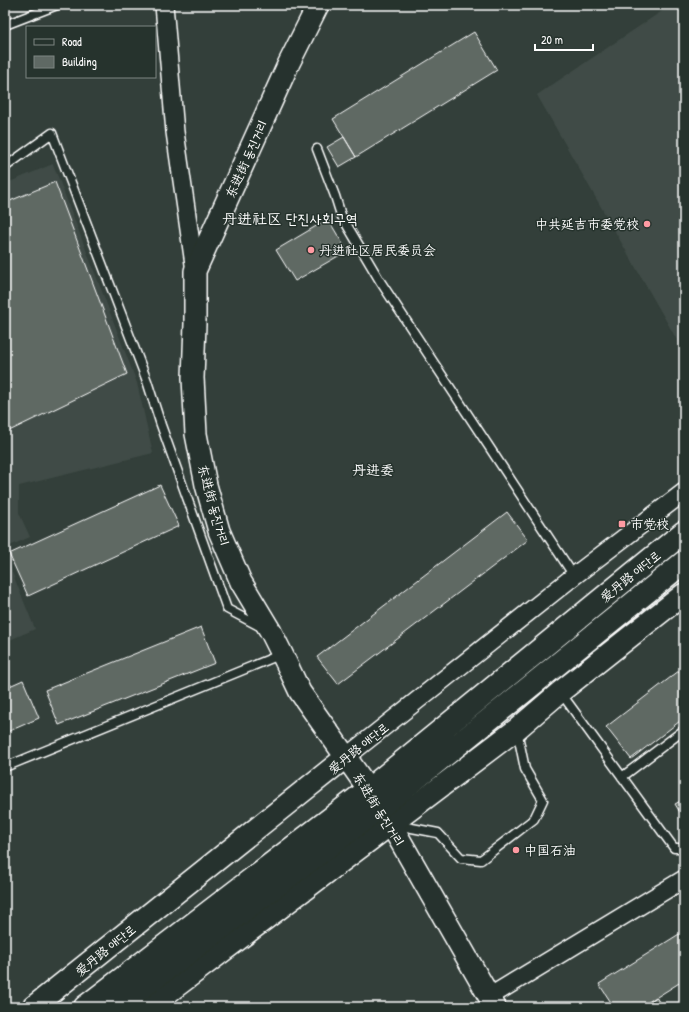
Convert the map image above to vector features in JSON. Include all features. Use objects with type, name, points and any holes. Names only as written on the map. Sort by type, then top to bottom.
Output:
[{"type":"main road","name":"爱丹路 애단로","points":[[85,1007],[380,807],[684,532]]},
{"type":"main road","name":"爱丹路 애단로","points":[[117,1007],[380,807],[684,562]]},
{"type":"street","points":[[164,5],[175,132],[195,271]]},
{"type":"street","name":"东进街 동진거리","points":[[314,6],[195,271],[193,378],[196,434],[206,485],[219,531],[241,582],[271,632],[300,692],[380,807],[492,1002]]},
{"type":"street","name":"爱丹路 애단로","points":[[33,1007],[574,576],[684,492]]},
{"type":"street","name":"爱丹路 애단로","points":[[149,1007],[380,807],[517,729],[560,692],[684,594]]},
{"type":"street","points":[[492,1002],[684,880]]},
{"type":"lane","points":[[5,24],[57,5]]},
{"type":"lane","points":[[5,167],[52,133],[148,381],[161,425],[227,609],[271,632]]},
{"type":"lane","points":[[317,149],[341,215],[380,281],[574,576]]},
{"type":"lane","points":[[5,767],[282,654]]},
{"type":"lane","points":[[560,692],[674,848],[684,848]]},
{"type":"lane","points":[[380,807],[438,833],[461,858],[481,860],[534,819],[543,800],[525,769],[517,729]]},
{"type":"lane","points":[[622,777],[684,730]]},
{"type":"shaded area","name":"中共延吉市委党校","points":[[671,5],[684,5],[684,352],[537,95]]},
{"type":"shaded area","points":[[53,164],[137,383],[153,453],[19,486],[19,513],[30,537],[5,548],[5,184]]},
{"type":"shaded area","points":[[5,555],[35,629],[5,642]]},
{"type":"building","points":[[474,32],[497,70],[356,157],[333,119]]},
{"type":"building","points":[[344,137],[356,157],[339,167],[327,147]]},
{"type":"building","points":[[55,182],[127,374],[5,433],[5,203]]},
{"type":"building","name":"丹进社区居民委员会","points":[[328,219],[347,251],[295,281],[276,250]]},
{"type":"building","points":[[160,485],[179,526],[28,596],[9,554]]},
{"type":"building","points":[[507,512],[528,540],[338,684],[317,657]]},
{"type":"building","points":[[201,627],[215,663],[59,725],[45,690]]},
{"type":"building","points":[[684,667],[684,718],[631,759],[606,727]]},
{"type":"building","points":[[23,680],[39,718],[5,733],[5,688]]},
{"type":"building","points":[[684,799],[684,819],[675,804]]},
{"type":"building","points":[[684,931],[684,980],[641,1007],[614,1007],[599,984]]},
{"type":"building","points":[[656,997],[662,1007],[641,1007]]},
{"type":"place","name":"中共延吉市委党校","points":[[647,224]]},
{"type":"place","name":"丹进社区居民委员会","points":[[311,250]]},
{"type":"place","name":"市党校","points":[[622,524]]},
{"type":"place","name":"中国石油","points":[[516,850]]},
{"type":"district","name":"丹进社区 단진사회구역","points":[[290,218]]},
{"type":"district","name":"丹进委","points":[[373,469]]}]
